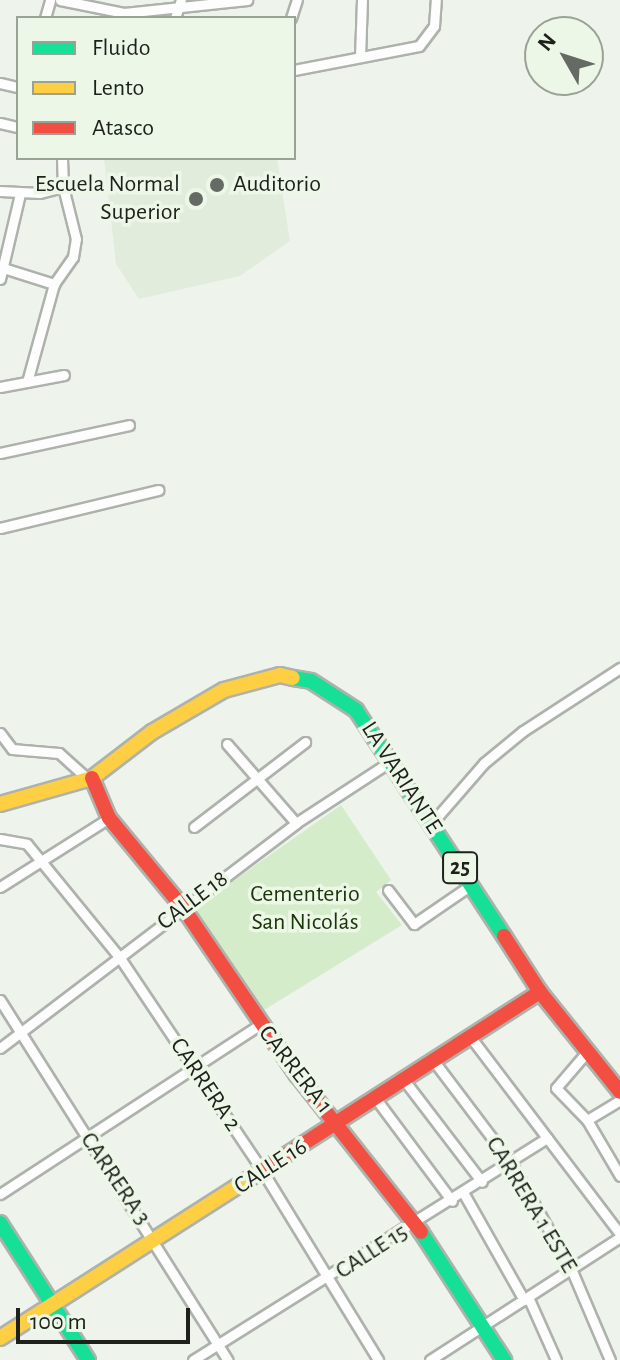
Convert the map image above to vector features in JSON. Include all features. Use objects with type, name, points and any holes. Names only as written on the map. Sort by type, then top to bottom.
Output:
[{"type":"street","points":[[60,0],[123,16],[181,4],[243,0]]},
{"type":"street","points":[[123,16],[129,0]]},
{"type":"street","points":[[360,57],[362,0]]},
{"type":"street","points":[[296,70],[419,46],[429,38],[436,0]]},
{"type":"street","points":[[27,382],[54,284],[73,257],[76,239],[63,187],[62,160]]},
{"type":"street","points":[[0,191],[20,194],[63,187]]},
{"type":"street","points":[[0,279],[20,194]]},
{"type":"street","points":[[1,268],[54,284]]},
{"type":"street","points":[[0,387],[64,375]]},
{"type":"street","points":[[0,453],[129,425]]},
{"type":"street","points":[[0,528],[158,490]]},
{"type":"street","points":[[431,824],[484,763],[523,731],[620,668]]},
{"type":"street","name":"LA VARIANTE","points":[[0,804],[90,778],[195,706],[224,690],[280,675],[334,692],[356,710],[540,992],[620,1092]]},
{"type":"street","points":[[0,733],[12,749],[59,753],[90,778]]},
{"type":"street","points":[[194,827],[305,742]]},
{"type":"street","points":[[227,744],[296,823]]},
{"type":"street","name":"CALLE 18","points":[[0,1048],[296,823],[391,761]]},
{"type":"street","name":"CARRERA 1","points":[[90,778],[109,818],[184,909],[259,1025],[416,1224],[504,1360]]},
{"type":"street","points":[[0,887],[109,818]]},
{"type":"street","name":"CARRERA 2","points":[[2,838],[27,844],[120,958],[263,1172],[378,1360]]},
{"type":"street","points":[[388,890],[414,924],[471,885]]},
{"type":"street","name":"CALLE 16","points":[[0,1338],[156,1241],[433,1060],[472,1039],[540,992]]},
{"type":"street","name":"CARRERA 3","points":[[0,1000],[23,1031],[228,1360]]},
{"type":"street","points":[[0,1194],[85,1134],[259,1025]]},
{"type":"street","points":[[430,1360],[572,1271],[620,1236],[472,1039]]},
{"type":"street","points":[[586,1053],[556,1088],[587,1120],[620,1176]]},
{"type":"street","name":"CARRERA 1 ESTE","points":[[433,1060],[511,1163],[572,1271],[610,1360]]},
{"type":"street","points":[[404,1080],[482,1182]]},
{"type":"street","points":[[376,1099],[452,1201]]},
{"type":"street","points":[[587,1120],[620,1100]]},
{"type":"street","name":"CALLE 15","points":[[193,1360],[327,1280],[547,1138]]},
{"type":"street","points":[[464,1194],[526,1298],[556,1360]]},
{"type":"street","points":[[0,1223],[88,1360]]},
{"type":"shaded area","name":"Escuela Normal Superior","points":[[104,160],[277,160],[290,241],[240,276],[139,299],[116,264]]},
{"type":"green space","name":"Cementerio San Nicolás","points":[[341,805],[391,880],[376,892],[402,925],[264,1010],[192,910]]},
{"type":"traffic: fast","points":[[293,678],[311,681],[356,710],[504,936]]},
{"type":"traffic: fast","points":[[0,1223],[88,1360]]},
{"type":"traffic: fast","points":[[421,1232],[504,1360]]},
{"type":"traffic: slow","points":[[0,804],[92,778],[152,732],[224,690],[280,675],[293,678]]},
{"type":"traffic: slow","points":[[0,1338],[264,1169]]},
{"type":"traffic: jam","points":[[92,778],[109,818],[184,909],[297,1075],[421,1232]]},
{"type":"traffic: jam","points":[[504,936],[540,992],[620,1092]]},
{"type":"traffic: jam","points":[[264,1169],[540,992]]},
{"type":"place","name":"Auditorio","points":[[217,185]]},
{"type":"place","name":"Escuela Normal Superior","points":[[196,199]]}]
